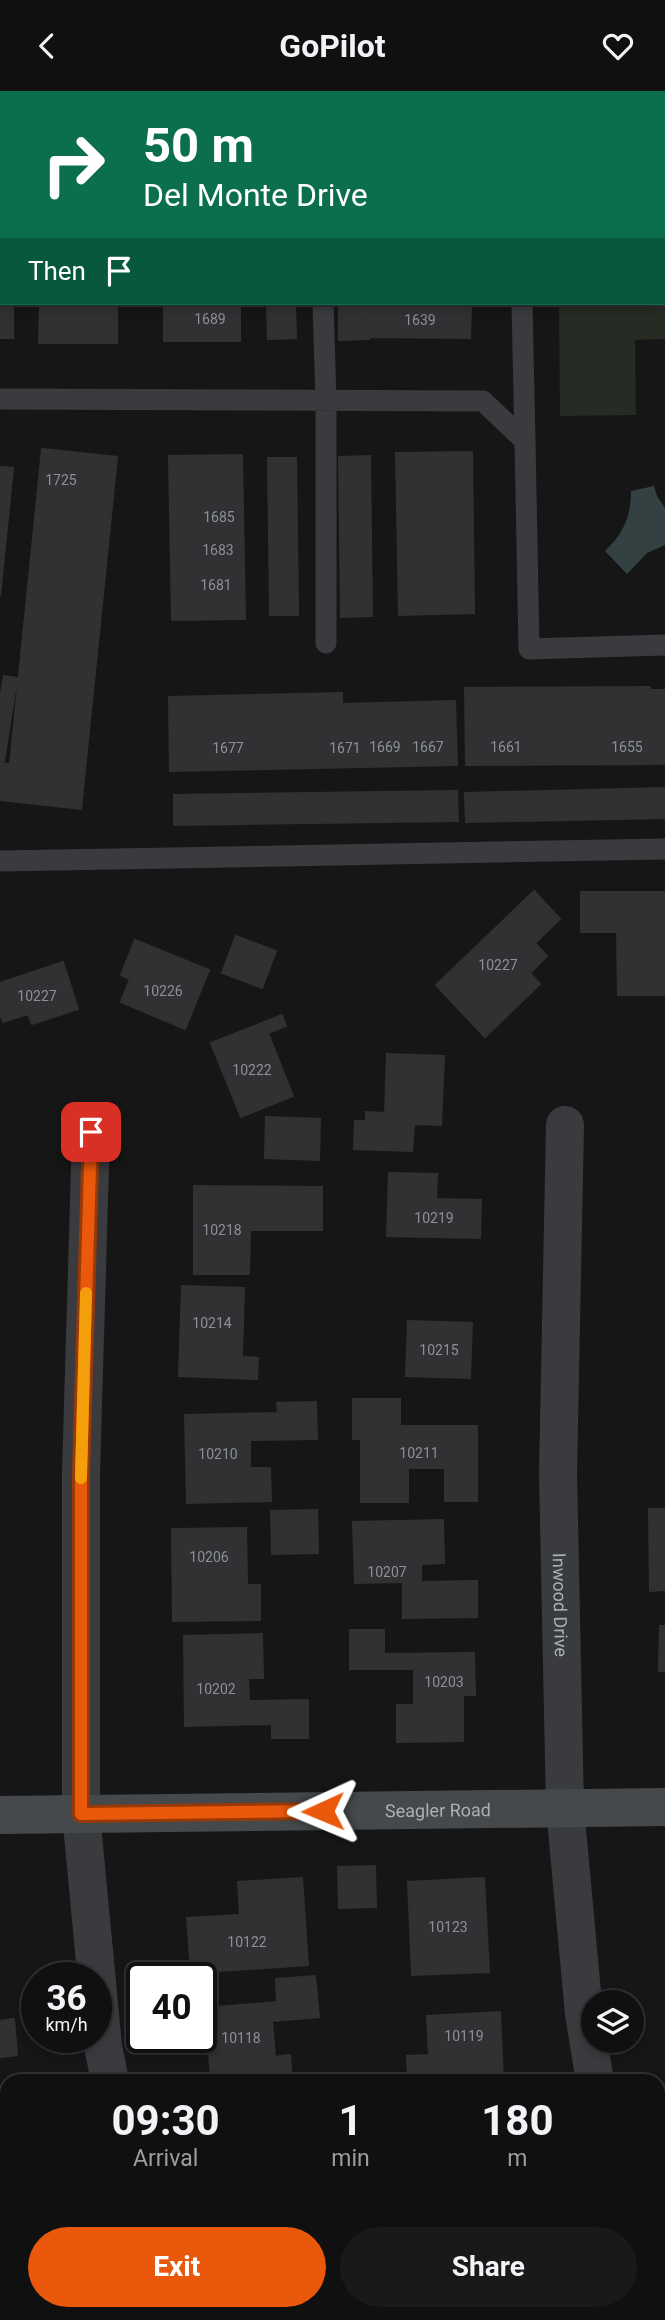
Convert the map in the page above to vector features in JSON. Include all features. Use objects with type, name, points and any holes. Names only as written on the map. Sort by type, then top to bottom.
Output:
[{"type":"street","name":"Inwood Drive","points":[[565,1125],[558,1473],[565,1808],[584,2014],[594,2074]]},
{"type":"street","points":[[91,1132],[81,1473],[81,1814],[103,2046],[109,2074]]},
{"type":"street","name":"Seagler Road","points":[[0,1815],[665,1807]]},
{"type":"lane","points":[[323,305],[326,400],[326,643]]},
{"type":"lane","points":[[522,305],[529,649],[665,645]]},
{"type":"lane","points":[[0,400],[483,401],[525,441]]},
{"type":"lane","points":[[0,861],[665,849]]},
{"type":"shaded area","points":[[559,305],[665,305],[665,339],[635,340],[636,415],[560,416]]},
{"type":"shaded area","points":[[654,486],[665,508],[665,545],[647,553],[627,574],[605,551],[625,524],[631,491]]},
{"type":"building","points":[[0,305],[13,305],[13,338],[0,338]]},
{"type":"building","points":[[40,305],[117,305],[117,343],[39,343]]},
{"type":"building","points":[[164,305],[240,305],[240,341],[164,341]]},
{"type":"building","points":[[267,305],[295,305],[296,338],[268,339]]},
{"type":"building","points":[[339,305],[368,305],[369,339],[339,340]]},
{"type":"building","points":[[369,305],[471,305],[470,338],[369,337]]},
{"type":"building","points":[[42,449],[117,457],[81,809],[0,800],[0,763],[10,764]]},
{"type":"building","points":[[472,452],[474,613],[399,615],[396,453]]},
{"type":"building","points":[[242,455],[245,619],[172,620],[169,456]]},
{"type":"building","points":[[370,456],[372,616],[341,617],[339,457]]},
{"type":"building","points":[[268,458],[296,458],[298,615],[270,615]]},
{"type":"building","points":[[0,467],[13,468],[0,596]]},
{"type":"building","points":[[4,676],[17,678],[4,761],[0,761],[0,699]]},
{"type":"building","points":[[650,687],[650,690],[665,690],[665,764],[466,765],[465,688]]},
{"type":"building","points":[[342,693],[342,704],[455,701],[457,765],[170,771],[169,697]]},
{"type":"building","points":[[665,788],[665,818],[466,822],[465,793]]},
{"type":"building","points":[[457,791],[458,821],[174,825],[174,795]]},
{"type":"building","points":[[534,891],[560,919],[535,943],[547,956],[530,973],[540,984],[485,1037],[436,985]]},
{"type":"building","points":[[581,892],[665,892],[665,995],[618,995],[617,932],[581,932]]},
{"type":"building","points":[[236,936],[276,951],[262,988],[222,973]]},
{"type":"building","points":[[135,940],[209,970],[185,1029],[121,1002],[130,979],[121,975]]},
{"type":"building","points":[[63,962],[78,1009],[32,1024],[28,1014],[3,1022],[0,1013],[0,983]]},
{"type":"building","points":[[282,1015],[286,1026],[268,1033],[293,1096],[241,1117],[211,1043]]},
{"type":"building","points":[[387,1054],[444,1056],[441,1125],[414,1124],[412,1151],[354,1149],[355,1121],[366,1121],[366,1112],[385,1113]]},
{"type":"building","points":[[266,1117],[320,1119],[319,1160],[265,1158]]},
{"type":"building","points":[[389,1173],[437,1174],[436,1199],[481,1200],[480,1238],[387,1236]]},
{"type":"building","points":[[194,1186],[322,1187],[322,1230],[250,1230],[249,1274],[194,1274]]},
{"type":"building","points":[[182,1286],[244,1288],[242,1357],[258,1358],[257,1379],[179,1376]]},
{"type":"building","points":[[408,1321],[472,1323],[470,1378],[406,1376]]},
{"type":"building","points":[[353,1399],[400,1399],[400,1426],[477,1426],[477,1501],[445,1501],[445,1468],[408,1468],[408,1502],[361,1502],[361,1439],[353,1439]]},
{"type":"building","points":[[316,1402],[317,1439],[250,1440],[250,1468],[270,1468],[271,1501],[187,1503],[185,1415],[278,1413],[277,1403]]},
{"type":"building","points":[[649,1509],[665,1509],[665,1590],[650,1591]]},
{"type":"building","points":[[317,1510],[318,1553],[272,1554],[271,1511]]},
{"type":"building","points":[[443,1520],[444,1563],[421,1564],[421,1582],[477,1581],[477,1617],[403,1618],[403,1582],[355,1583],[353,1522]]},
{"type":"building","points":[[246,1528],[247,1585],[260,1585],[260,1620],[173,1621],[172,1529]]},
{"type":"building","points":[[660,1626],[665,1626],[665,1671],[659,1671]]},
{"type":"building","points":[[350,1630],[384,1630],[384,1654],[474,1653],[475,1695],[463,1695],[463,1741],[397,1742],[397,1705],[414,1705],[414,1669],[350,1669]]},
{"type":"building","points":[[262,1634],[263,1678],[248,1678],[249,1701],[308,1700],[308,1738],[272,1738],[272,1724],[185,1726],[184,1636]]},
{"type":"building","points":[[375,1866],[376,1907],[339,1908],[338,1867]]},
{"type":"building","points":[[302,1878],[308,1965],[217,1971],[217,1962],[190,1962],[187,1918],[240,1915],[238,1882]]},
{"type":"building","points":[[484,1878],[489,1972],[412,1975],[408,1882]]},
{"type":"building","points":[[315,1976],[319,2017],[272,2021],[275,2057],[290,2055],[291,2074],[211,2074],[209,2053],[217,2053],[217,2007],[277,2002],[276,1979]]},
{"type":"building","points":[[500,2012],[503,2074],[408,2074],[407,2056],[429,2055],[427,2016]]},
{"type":"building","points":[[14,2019],[17,2055],[0,2057],[0,2021]]},
{"type":"slow traffic","points":[[81,1478],[86,1293]]},
{"type":"route","points":[[91,1132],[81,1473],[81,1814],[323,1811]]}]
